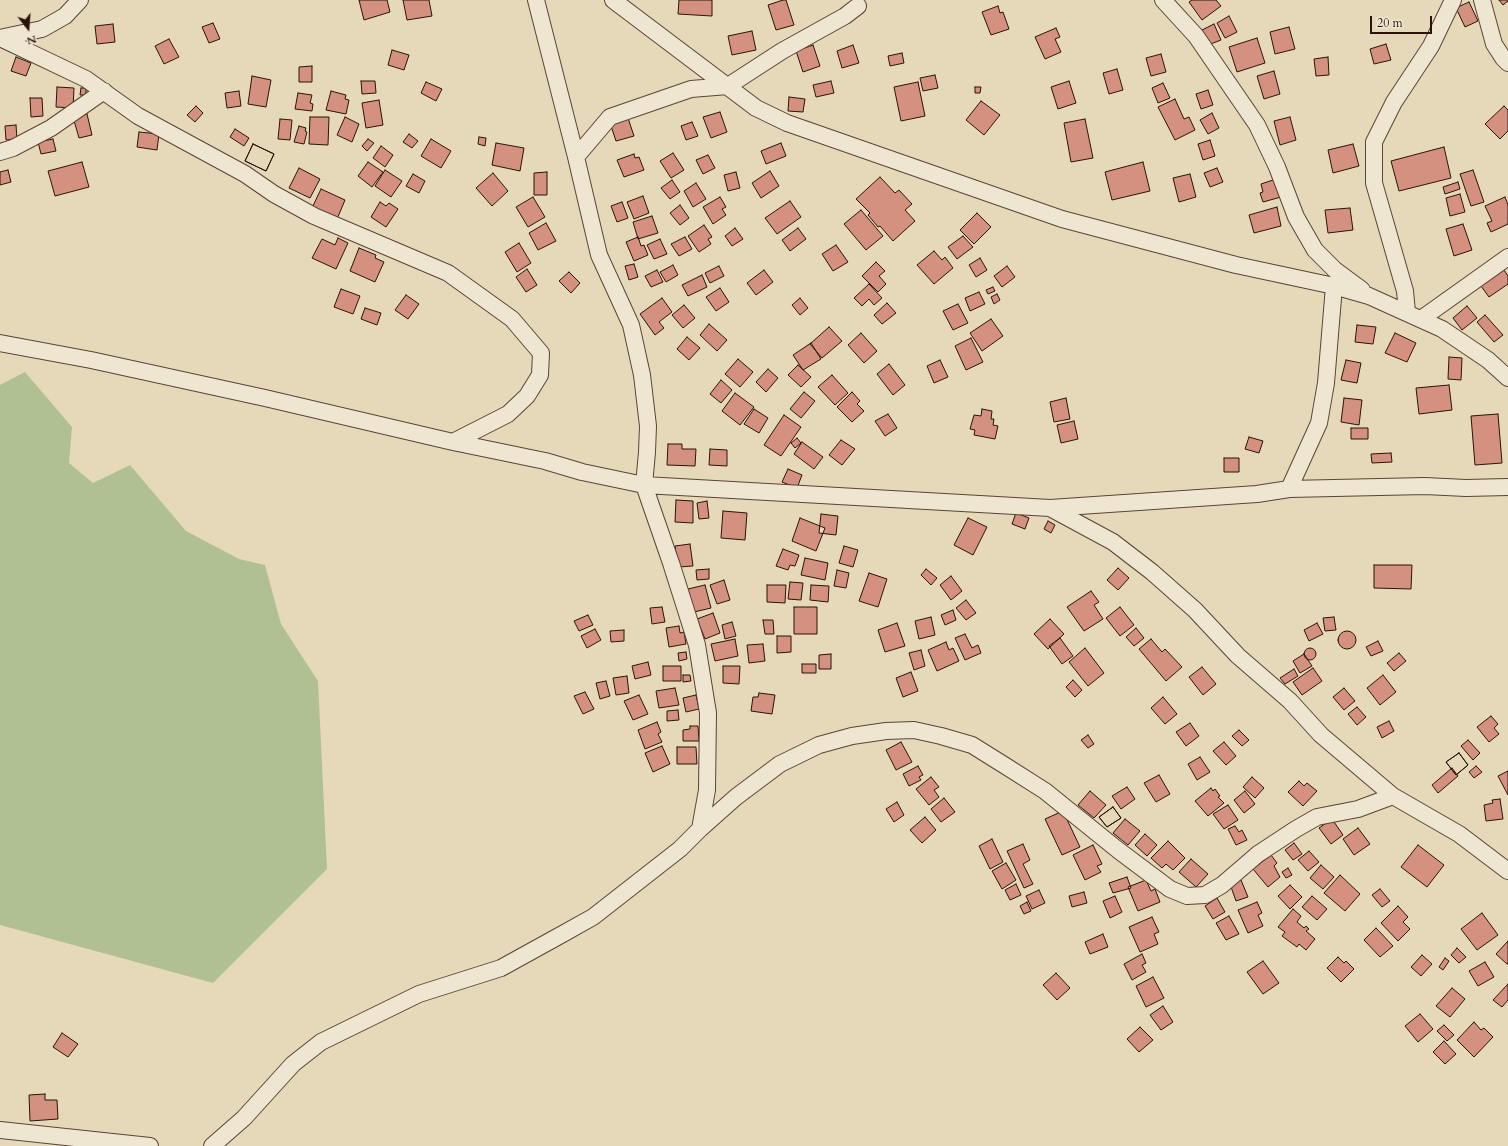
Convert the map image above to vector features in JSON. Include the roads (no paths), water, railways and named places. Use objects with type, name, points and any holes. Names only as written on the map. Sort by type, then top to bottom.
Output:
[{"type":"street","points":[[0,38],[42,29],[65,16],[80,0]]},
{"type":"street","points":[[536,0],[600,255],[631,325],[642,375],[648,426],[644,484],[697,645],[708,713],[707,790],[700,829]]},
{"type":"street","points":[[613,0],[756,108],[787,123],[1062,219],[1236,265],[1334,286],[1369,296],[1442,329],[1488,360],[1508,378]]},
{"type":"street","points":[[1163,0],[1196,36],[1257,125],[1277,167],[1296,217],[1315,250],[1335,270],[1369,296]]},
{"type":"street","points":[[1414,316],[1374,182],[1374,142],[1394,102],[1431,46],[1453,0]]},
{"type":"street","points":[[1482,0],[1494,44],[1508,63]]},
{"type":"street","points":[[576,157],[610,118],[691,89],[728,86],[782,51],[845,16],[858,6]]},
{"type":"street","points":[[0,38],[86,79],[138,116],[245,174],[274,194],[314,216],[448,273],[512,319],[541,353],[540,374],[528,396],[508,414],[453,442]]},
{"type":"street","points":[[0,152],[14,148],[51,128],[104,91]]},
{"type":"street","points":[[1414,316],[1508,256]]},
{"type":"street","points":[[1289,489],[1319,423],[1326,383],[1334,286]]},
{"type":"street","points":[[0,343],[99,362],[273,400],[453,442],[545,461],[582,472],[644,484],[1050,508],[1256,494],[1289,489],[1425,486],[1466,488],[1508,487]]},
{"type":"street","points":[[1050,508],[1113,542],[1152,572],[1195,610],[1238,656],[1290,701],[1320,735],[1393,796],[1459,834],[1508,871]]},
{"type":"street","points":[[212,1146],[244,1118],[293,1064],[321,1042],[419,994],[501,968],[593,916],[680,849],[736,797],[786,760],[819,745],[852,736],[886,731],[914,730],[965,743],[985,753],[1045,791],[1118,850],[1170,889],[1187,896],[1205,895],[1222,885],[1258,854],[1317,817],[1358,809],[1393,796]]},
{"type":"street","points":[[0,1130],[150,1146]]}]
